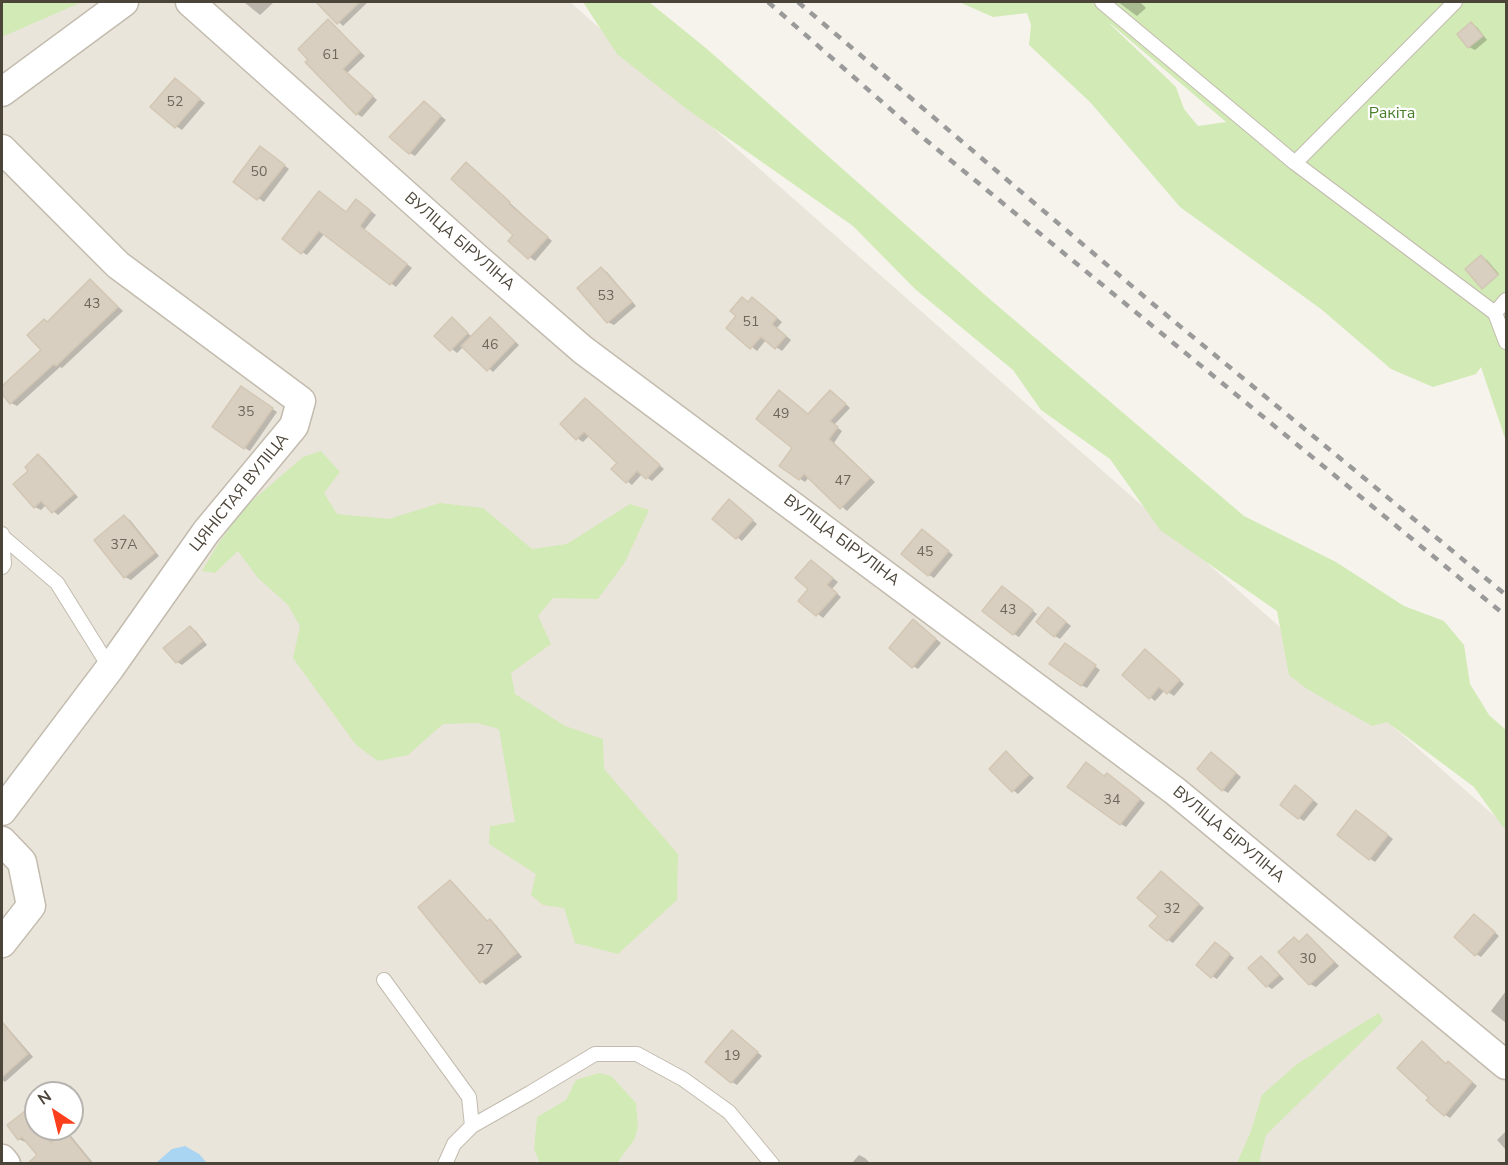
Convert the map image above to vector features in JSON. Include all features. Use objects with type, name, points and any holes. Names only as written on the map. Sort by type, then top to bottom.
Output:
[{"type":"street","points":[[2,92],[124,2]]},
{"type":"street","name":"ВУЛІЦА БІРУЛІНА","points":[[190,2],[583,350],[1176,791],[1506,1065]]},
{"type":"street","name":"ЦЯНІСТАЯ ВУЛІЦА","points":[[2,148],[118,265],[301,400],[294,426],[206,532],[110,668],[2,811]]},
{"type":"street","points":[[2,841],[22,862],[31,906],[2,943]]},
{"type":"street","points":[[2,1159],[6,1164]]},
{"type":"lane","points":[[1102,2],[1295,163],[1495,313],[1506,342]]},
{"type":"lane","points":[[1295,163],[1455,2]]},
{"type":"lane","points":[[1495,313],[1506,300]]},
{"type":"lane","points":[[2,535],[57,583],[110,668]]},
{"type":"lane","points":[[2,535],[4,564],[2,567]]},
{"type":"lane","points":[[384,980],[469,1097],[472,1126]]},
{"type":"lane","points":[[445,1164],[454,1144],[472,1126],[595,1054],[637,1054],[683,1079],[729,1112],[772,1164]]},
{"type":"shaded area","points":[[2,2],[570,2],[1506,826],[1506,1163],[2,1164]]},
{"type":"green space","points":[[2,2],[82,2],[2,37]]},
{"type":"green space","points":[[583,2],[649,2],[707,49],[985,295],[1244,516],[1336,562],[1404,606],[1444,621],[1464,645],[1470,684],[1489,715],[1506,730],[1506,829],[1474,787],[1387,722],[1372,726],[1307,689],[1289,675],[1277,611],[1160,530],[1110,459],[1041,410],[1013,370],[915,289],[853,226],[688,110],[617,54]]},
{"type":"green space","name":"Ракіта","points":[[959,2],[1506,2],[1506,441],[1481,367],[1476,374],[1433,387],[1391,369],[1321,309],[1180,207],[1090,102],[1029,45],[1031,25],[1027,13],[993,17]],"holes":[[[1111,24],[1226,122],[1198,126],[1184,109],[1176,87]]]},
{"type":"green space","points":[[321,451],[340,472],[324,493],[337,514],[389,519],[440,503],[483,508],[532,549],[567,544],[630,504],[649,510],[625,562],[598,599],[553,598],[538,616],[551,644],[511,673],[515,694],[565,726],[603,739],[604,769],[678,854],[677,900],[618,954],[575,943],[564,908],[543,905],[531,895],[536,874],[489,844],[490,826],[515,822],[499,729],[477,723],[443,724],[408,755],[378,761],[356,745],[293,658],[300,626],[288,605],[258,578],[238,551],[215,573],[202,571],[245,507],[303,457]]},
{"type":"green space","points":[[1379,1013],[1383,1021],[1266,1135],[1260,1158],[1261,1163],[1237,1163],[1251,1131],[1262,1095],[1297,1064]]},
{"type":"green space","points":[[599,1073],[611,1076],[636,1103],[638,1128],[634,1140],[617,1163],[540,1163],[534,1149],[537,1117],[566,1100],[576,1080]]},
{"type":"water","points":[[185,1146],[199,1154],[207,1163],[156,1163],[172,1149]]},
{"type":"building","points":[[316,2],[360,2],[337,24]]},
{"type":"building","points":[[328,19],[360,52],[343,69],[373,96],[356,115],[305,62],[308,60],[298,49]]},
{"type":"building","points":[[1471,22],[1483,36],[1468,48],[1457,34]]},
{"type":"building","points":[[175,78],[200,99],[175,128],[150,107]]},
{"type":"building","points":[[424,101],[441,116],[409,154],[389,137]]},
{"type":"building","points":[[260,146],[285,165],[257,200],[233,182]]},
{"type":"building","points":[[466,162],[510,202],[509,204],[548,237],[528,259],[508,241],[513,235],[451,179]]},
{"type":"building","points":[[319,191],[346,212],[356,199],[371,211],[360,226],[407,264],[390,285],[319,231],[301,254],[282,239]]},
{"type":"building","points":[[1481,255],[1498,275],[1482,289],[1465,269]]},
{"type":"building","points":[[601,267],[632,302],[607,323],[577,288]]},
{"type":"building","points":[[90,279],[118,307],[56,366],[54,364],[10,404],[2,394],[2,386],[41,350],[27,335],[44,319],[47,322]]},
{"type":"building","points":[[742,297],[748,302],[752,297],[777,318],[772,324],[786,336],[775,349],[761,337],[750,349],[726,328],[736,316],[730,311]]},
{"type":"building","points":[[452,317],[468,333],[450,351],[434,336]]},
{"type":"building","points":[[490,317],[515,342],[487,371],[461,346]]},
{"type":"building","points":[[241,386],[273,408],[244,449],[212,427]]},
{"type":"building","points":[[779,390],[808,414],[830,390],[846,404],[830,421],[838,427],[829,439],[870,478],[840,509],[804,474],[799,480],[779,466],[792,448],[756,419]]},
{"type":"building","points":[[585,398],[660,465],[646,479],[637,471],[626,483],[611,469],[617,463],[584,432],[576,440],[560,424]]},
{"type":"building","points":[[38,454],[74,494],[52,513],[41,501],[34,508],[13,484],[28,471],[25,467]]},
{"type":"building","points":[[729,499],[753,520],[736,539],[712,519]]},
{"type":"building","points":[[124,515],[155,553],[124,578],[94,540]]},
{"type":"building","points":[[922,529],[949,551],[928,576],[901,554]]},
{"type":"building","points":[[811,560],[833,578],[827,585],[837,593],[816,616],[798,601],[808,589],[795,578]]},
{"type":"building","points":[[1002,586],[1033,610],[1013,635],[982,611]]},
{"type":"building","points":[[1048,607],[1066,622],[1054,637],[1036,622]]},
{"type":"building","points":[[913,619],[936,639],[912,668],[889,648]]},
{"type":"building","points":[[190,626],[203,641],[176,663],[163,648]]},
{"type":"building","points":[[1065,643],[1096,665],[1081,686],[1049,664]]},
{"type":"building","points":[[1145,649],[1180,680],[1167,694],[1159,687],[1149,699],[1122,675]]},
{"type":"building","points":[[1006,751],[1029,775],[1012,792],[989,769]]},
{"type":"building","points":[[1211,752],[1236,773],[1222,791],[1197,769]]},
{"type":"building","points":[[1086,762],[1104,776],[1107,773],[1140,799],[1120,825],[1067,787]]},
{"type":"building","points":[[1295,785],[1313,800],[1298,819],[1280,805]]},
{"type":"building","points":[[1356,810],[1388,835],[1369,860],[1337,835]]},
{"type":"building","points":[[1161,871],[1199,904],[1167,941],[1149,926],[1158,916],[1137,898]]},
{"type":"building","points":[[450,880],[487,921],[490,919],[517,953],[480,983],[418,907]]},
{"type":"building","points":[[1474,914],[1495,932],[1475,956],[1454,937]]},
{"type":"building","points":[[1307,934],[1334,962],[1309,985],[1278,952],[1294,937],[1299,942]]},
{"type":"building","points":[[1215,942],[1230,954],[1211,978],[1196,965]]},
{"type":"building","points":[[1261,956],[1279,975],[1266,987],[1248,968]]},
{"type":"building","points":[[2,1022],[28,1054],[2,1077]]},
{"type":"building","points":[[732,1030],[758,1052],[731,1083],[705,1062]]},
{"type":"building","points":[[1422,1041],[1446,1064],[1448,1061],[1472,1082],[1444,1116],[1426,1100],[1429,1098],[1397,1068]]},
{"type":"building","points":[[24,1112],[24,1139],[22,1137],[18,1140],[7,1125]]},
{"type":"building","points":[[25,1141],[49,1141],[51,1143],[73,1141],[92,1164],[27,1164],[37,1155]]},
{"type":"railway","points":[[768,2],[921,136],[1506,616]]},
{"type":"railway","points":[[798,2],[1153,304],[1506,595]]}]
